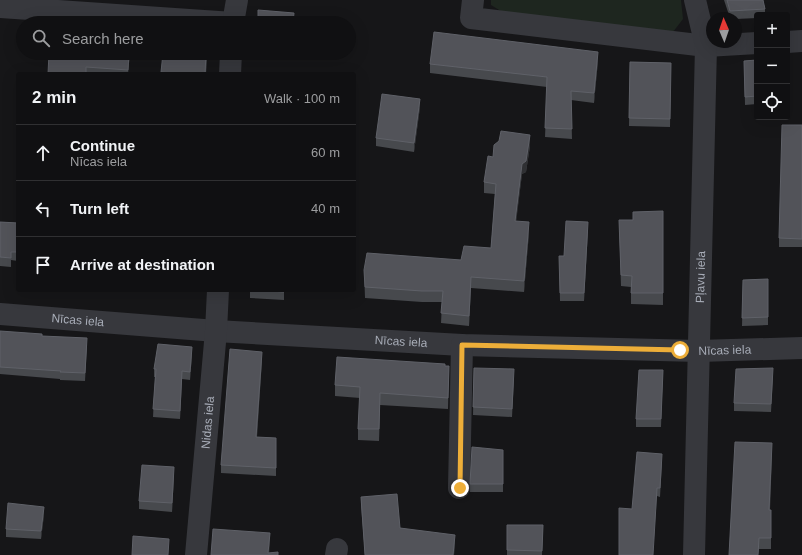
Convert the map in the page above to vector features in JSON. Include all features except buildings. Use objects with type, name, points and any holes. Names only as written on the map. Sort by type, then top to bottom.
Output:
[{"type":"street","points":[[234,16],[237,0]]},
{"type":"street","name":"Pļavu iela","points":[[694,555],[706,46],[695,0]]},
{"type":"street","points":[[0,7],[131,16]]},
{"type":"street","points":[[472,9],[706,46]]},
{"type":"street","points":[[790,42],[802,41]]},
{"type":"street","points":[[742,44],[754,43]]},
{"type":"street","points":[[230,72],[231,60]]},
{"type":"street","name":"Nidas iela","points":[[196,555],[216,331],[218,292]]},
{"type":"street","name":"Nīcas iela","points":[[0,314],[216,331],[462,345],[699,351],[802,348]]},
{"type":"street","points":[[460,488],[462,345]]},
{"type":"shaded area","points":[[491,0],[681,0],[683,19],[673,32],[512,18],[491,5]]},
{"type":"route","points":[[460,488],[462,345],[680,350]]}]
